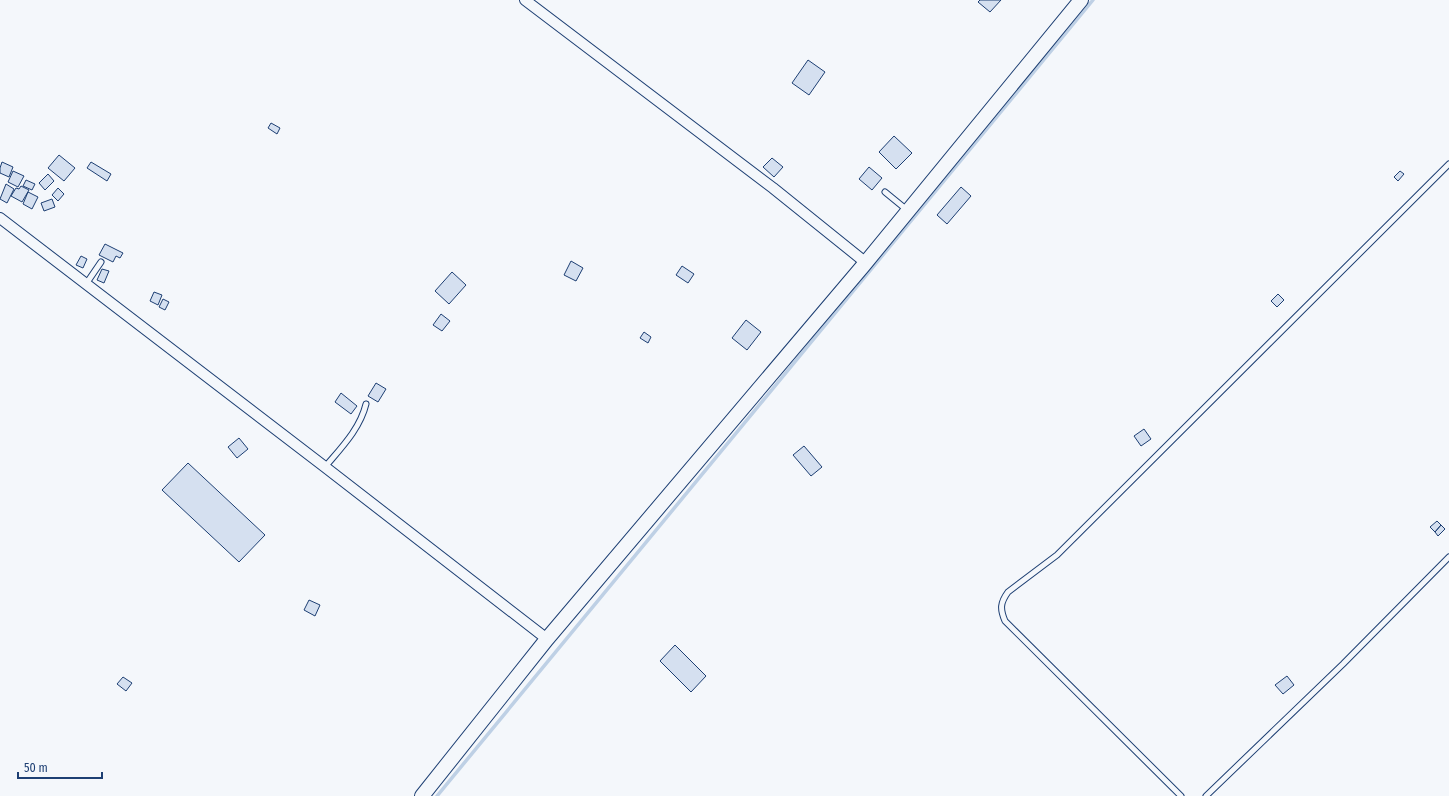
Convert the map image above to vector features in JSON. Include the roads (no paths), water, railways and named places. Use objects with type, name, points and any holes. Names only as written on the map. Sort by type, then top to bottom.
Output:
[{"type":"street","points":[[524,0],[773,188],[865,262]]},
{"type":"street","points":[[422,796],[547,639],[865,262],[1081,0]]},
{"type":"street","points":[[0,218],[547,639]]},
{"type":"lane","points":[[1181,796],[1005,622],[1000,606],[1008,592],[1057,555],[1449,164]]},
{"type":"lane","points":[[885,192],[908,210]]},
{"type":"lane","points":[[86,284],[101,262]]},
{"type":"lane","points":[[325,467],[346,442],[363,415],[366,404]]},
{"type":"lane","points":[[1206,796],[1343,664],[1449,557]]},
{"type":"waterway","points":[[437,796],[1093,0]]}]
